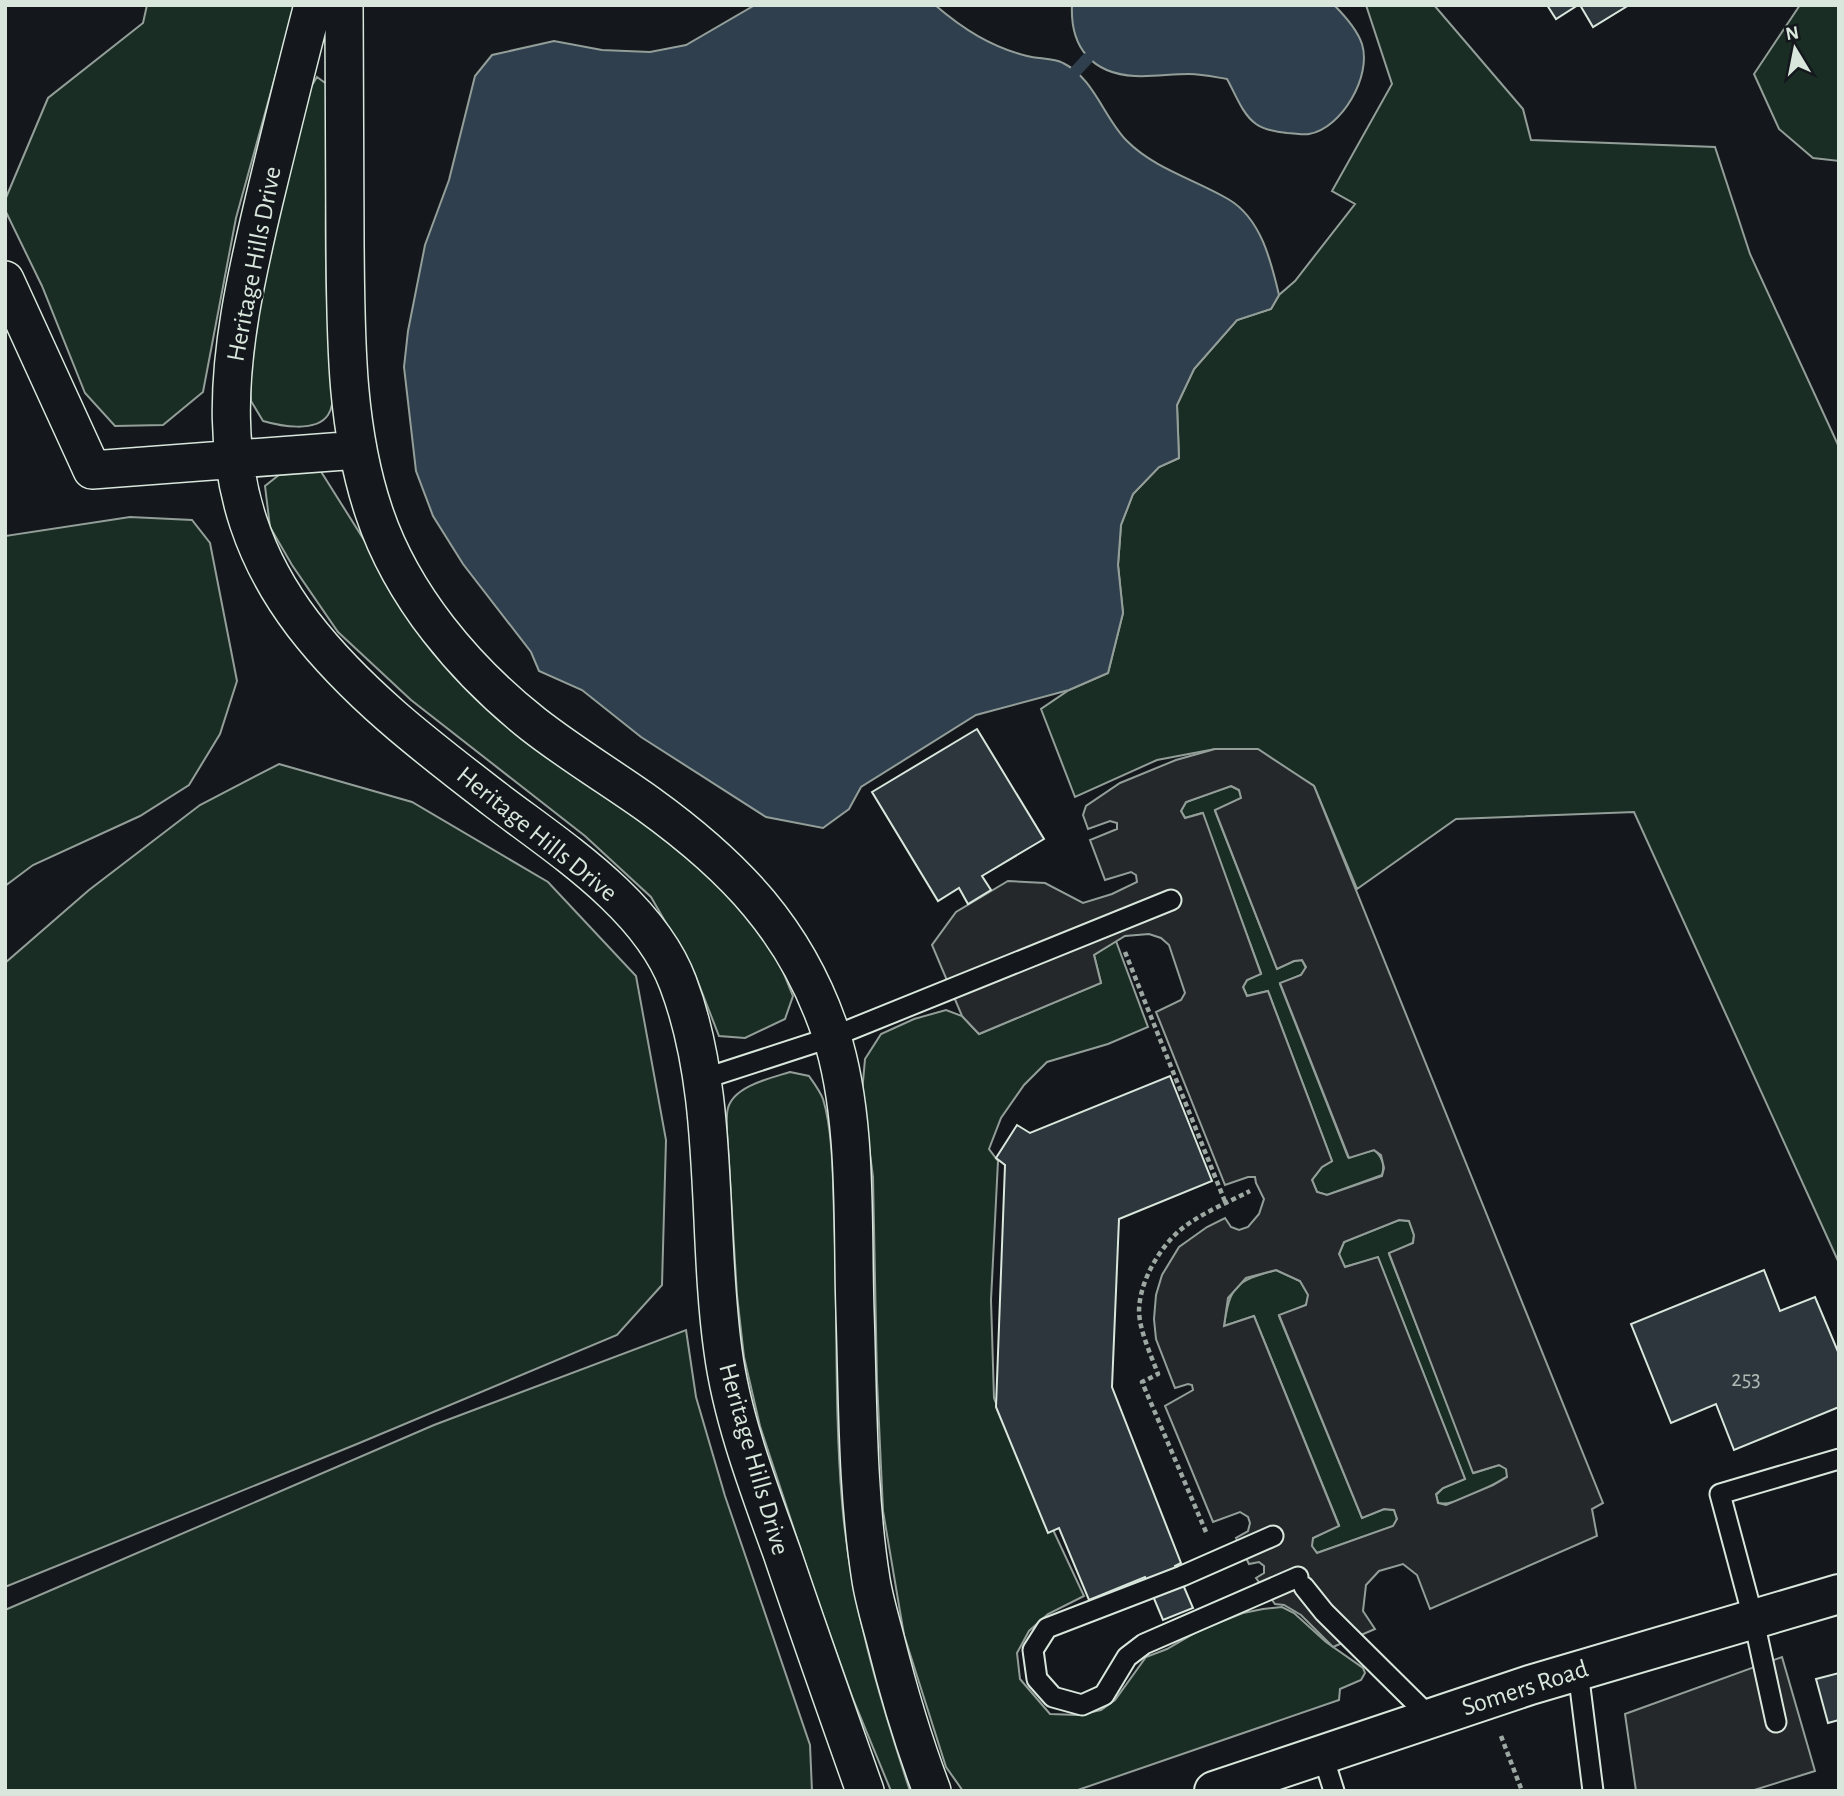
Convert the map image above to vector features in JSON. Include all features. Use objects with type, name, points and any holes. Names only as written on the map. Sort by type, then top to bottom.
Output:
[{"type":"main road","name":"Somers Road","points":[[1214,1791],[1485,1700],[1839,1594]]},
{"type":"street","name":"Heritage Hills Drive","points":[[313,5],[249,264],[235,337],[230,404],[234,458],[245,513],[266,565],[302,622],[350,677],[404,727],[620,899],[652,936],[676,977],[691,1023],[703,1079],[723,1355],[741,1431],[763,1500],[865,1791]]},
{"type":"street","points":[[344,5],[349,382],[358,450],[374,513],[400,570],[433,623],[480,677],[534,725],[702,845],[746,886],[785,935],[811,984],[832,1037],[844,1091],[850,1150],[861,1492],[871,1582],[911,1734],[932,1791]]},
{"type":"street","points":[[5,280],[92,470],[358,450]]},
{"type":"lane","points":[[703,1079],[832,1037],[1171,900]]},
{"type":"lane","points":[[1776,1722],[1754,1621],[1720,1494],[1839,1460]]},
{"type":"lane","points":[[1273,1536],[1182,1576],[1047,1628],[1034,1650],[1037,1679],[1053,1697],[1082,1705],[1104,1695],[1127,1657],[1144,1644],[1301,1582],[1324,1612],[1432,1718]]},
{"type":"lane","points":[[1578,1671],[1593,1791]]},
{"type":"lane","points":[[1322,1753],[1334,1791]]},
{"type":"path","points":[[1121,941],[1226,1204]]},
{"type":"path","points":[[1207,1536],[1142,1382],[1158,1374],[1139,1312],[1143,1284],[1162,1250],[1180,1231],[1250,1191]]},
{"type":"path","points":[[1485,1700],[1513,1763],[1522,1791]]},
{"type":"green space","points":[[147,5],[295,5],[236,218],[203,392],[163,425],[115,426],[85,393],[42,286],[5,210],[5,200],[48,98],[143,23]]},
{"type":"green space","points":[[1366,5],[1434,5],[1523,109],[1531,140],[1715,147],[1750,254],[1839,447],[1839,1263],[1634,812],[1456,819],[1357,889],[1314,786],[1290,771],[1215,749],[1157,760],[1075,797],[1041,709],[1069,690],[1108,673],[1123,613],[1118,565],[1121,525],[1133,494],[1159,467],[1179,458],[1177,405],[1194,369],[1237,320],[1271,309],[1279,295],[1295,281],[1355,204],[1332,191],[1392,84]]},
{"type":"green space","points":[[1800,5],[1839,5],[1839,161],[1813,158],[1779,129],[1754,74]]},
{"type":"green space","points":[[317,77],[328,85],[326,273],[333,399],[328,415],[322,421],[297,427],[263,421],[251,401],[249,348],[307,93]]},
{"type":"green space","points":[[320,470],[434,651],[716,882],[771,942],[793,996],[785,1019],[745,1038],[719,1036],[694,972],[651,897],[585,836],[411,700],[338,632],[292,565],[270,527],[265,486],[284,471]]},
{"type":"green space","points":[[130,517],[192,520],[210,543],[237,681],[220,734],[189,785],[140,816],[33,865],[5,886],[5,536]]},
{"type":"green space","points":[[279,764],[412,802],[548,882],[636,976],[666,1140],[662,1285],[617,1335],[5,1587],[5,963],[89,890],[200,805]]},
{"type":"green space","points":[[1231,786],[1239,790],[1242,798],[1215,811],[1277,969],[1302,960],[1306,968],[1301,975],[1280,984],[1348,1157],[1374,1150],[1382,1161],[1382,1175],[1327,1195],[1317,1192],[1312,1180],[1322,1167],[1332,1161],[1268,991],[1247,996],[1243,987],[1247,980],[1261,973],[1202,813],[1185,818],[1181,811],[1186,802]]},
{"type":"green space","points":[[1116,941],[1148,1027],[1108,1044],[1047,1062],[1024,1085],[1001,1118],[989,1149],[998,1161],[991,1300],[994,1398],[1084,1596],[1048,1614],[1029,1631],[1017,1653],[1020,1679],[1050,1714],[1078,1715],[1101,1710],[1115,1700],[1146,1657],[1167,1649],[1200,1630],[1243,1613],[1282,1607],[1294,1613],[1326,1642],[1363,1668],[1365,1673],[1361,1680],[1340,1689],[1339,1700],[1075,1791],[963,1791],[946,1767],[904,1635],[883,1511],[873,1177],[862,1093],[865,1059],[881,1034],[914,1019],[946,1010],[962,1016],[979,1034],[1101,983],[1094,955]]},
{"type":"green space","points":[[790,1072],[809,1076],[823,1099],[829,1126],[835,1251],[838,1430],[846,1539],[867,1648],[910,1791],[891,1791],[853,1699],[760,1426],[744,1357],[737,1295],[727,1111],[732,1100],[745,1089]]},
{"type":"green space","points":[[1399,1220],[1409,1221],[1414,1235],[1413,1243],[1389,1254],[1474,1473],[1499,1465],[1506,1468],[1508,1476],[1454,1502],[1438,1503],[1436,1495],[1443,1488],[1465,1479],[1378,1258],[1344,1267],[1339,1254],[1344,1242]]},
{"type":"green space","points":[[1276,1270],[1300,1281],[1309,1295],[1306,1305],[1279,1316],[1362,1518],[1384,1509],[1394,1510],[1397,1519],[1394,1526],[1317,1553],[1311,1546],[1313,1538],[1339,1525],[1254,1316],[1224,1326],[1229,1302],[1237,1287],[1252,1278]]},
{"type":"green space","points":[[686,1330],[696,1397],[725,1496],[810,1745],[812,1791],[5,1791],[5,1610],[434,1425]]},
{"type":"shaded area","points":[[1215,749],[1258,749],[1314,786],[1603,1503],[1592,1509],[1597,1536],[1430,1609],[1417,1575],[1403,1564],[1379,1571],[1366,1585],[1363,1611],[1375,1629],[1333,1647],[1301,1615],[1284,1605],[1275,1604],[1256,1578],[1264,1573],[1264,1566],[1259,1562],[1249,1564],[1236,1538],[1248,1531],[1248,1517],[1240,1512],[1213,1522],[1165,1406],[1193,1390],[1192,1385],[1188,1384],[1175,1388],[1156,1339],[1156,1295],[1162,1275],[1179,1247],[1207,1227],[1225,1218],[1231,1227],[1239,1230],[1248,1227],[1259,1214],[1264,1199],[1255,1177],[1225,1185],[1156,1012],[1181,1000],[1185,993],[1169,945],[1161,938],[1149,934],[1125,936],[1094,955],[1101,983],[979,1034],[962,1016],[932,945],[956,912],[1008,881],[1045,883],[1083,903],[1112,894],[1137,882],[1136,875],[1131,872],[1105,880],[1090,840],[1117,829],[1117,823],[1110,821],[1088,829],[1083,815],[1086,806],[1120,783],[1176,760]],"holes":[[[1231,786],[1239,790],[1241,798],[1215,810],[1277,969],[1302,960],[1306,967],[1301,975],[1280,983],[1349,1158],[1374,1150],[1381,1155],[1384,1168],[1382,1176],[1327,1195],[1317,1192],[1312,1180],[1322,1167],[1332,1161],[1268,991],[1247,996],[1243,987],[1247,980],[1261,974],[1203,813],[1185,818],[1181,811],[1186,802]],[[1399,1220],[1409,1221],[1414,1235],[1413,1243],[1389,1253],[1473,1473],[1499,1465],[1506,1469],[1507,1477],[1446,1505],[1438,1503],[1436,1494],[1443,1488],[1465,1479],[1378,1257],[1345,1267],[1339,1254],[1344,1242]],[[1276,1270],[1300,1281],[1308,1295],[1306,1305],[1279,1315],[1362,1518],[1384,1509],[1394,1510],[1397,1519],[1393,1526],[1317,1553],[1312,1546],[1313,1538],[1339,1526],[1254,1316],[1224,1326],[1228,1298],[1246,1278]]]},
{"type":"shaded area","points":[[1782,1657],[1815,1771],[1751,1791],[1636,1791],[1625,1714]]},
{"type":"water","points":[[755,5],[935,5],[956,22],[989,42],[1027,56],[1063,63],[1083,78],[1119,132],[1138,151],[1228,199],[1249,217],[1263,241],[1279,295],[1271,309],[1237,320],[1194,369],[1177,405],[1179,458],[1159,467],[1133,494],[1121,525],[1118,565],[1123,613],[1108,673],[1069,690],[976,715],[861,787],[849,809],[823,828],[766,817],[641,737],[582,690],[539,671],[531,652],[463,564],[433,516],[416,471],[404,367],[408,331],[425,245],[449,180],[475,76],[492,55],[554,41],[602,50],[650,52],[686,45]]},
{"type":"water","points":[[1072,5],[1334,5],[1360,38],[1364,57],[1363,71],[1352,99],[1333,122],[1321,130],[1307,134],[1271,130],[1256,124],[1247,115],[1227,79],[1194,74],[1135,76],[1107,70],[1096,64],[1080,45],[1075,34]]},
{"type":"building","points":[[1547,5],[1578,5],[1556,19]]},
{"type":"building","points":[[1580,5],[1629,5],[1593,27]]},
{"type":"building","points":[[977,729],[1044,839],[982,876],[991,890],[968,904],[959,888],[938,901],[872,792]]},
{"type":"building","points":[[1170,1076],[1212,1181],[1119,1219],[1112,1387],[1181,1563],[1175,1566],[1193,1608],[1163,1620],[1145,1577],[1089,1600],[1059,1528],[1048,1533],[996,1407],[1005,1165],[996,1158],[1017,1125],[1030,1133]]},
{"type":"building","points":[[1764,1270],[1780,1311],[1815,1297],[1839,1354],[1839,1407],[1734,1450],[1716,1404],[1671,1423],[1631,1324]]},
{"type":"building","points":[[1839,1673],[1839,1720],[1828,1723],[1816,1679]]},
{"type":"waterway","points":[[1075,72],[1087,59]]}]
